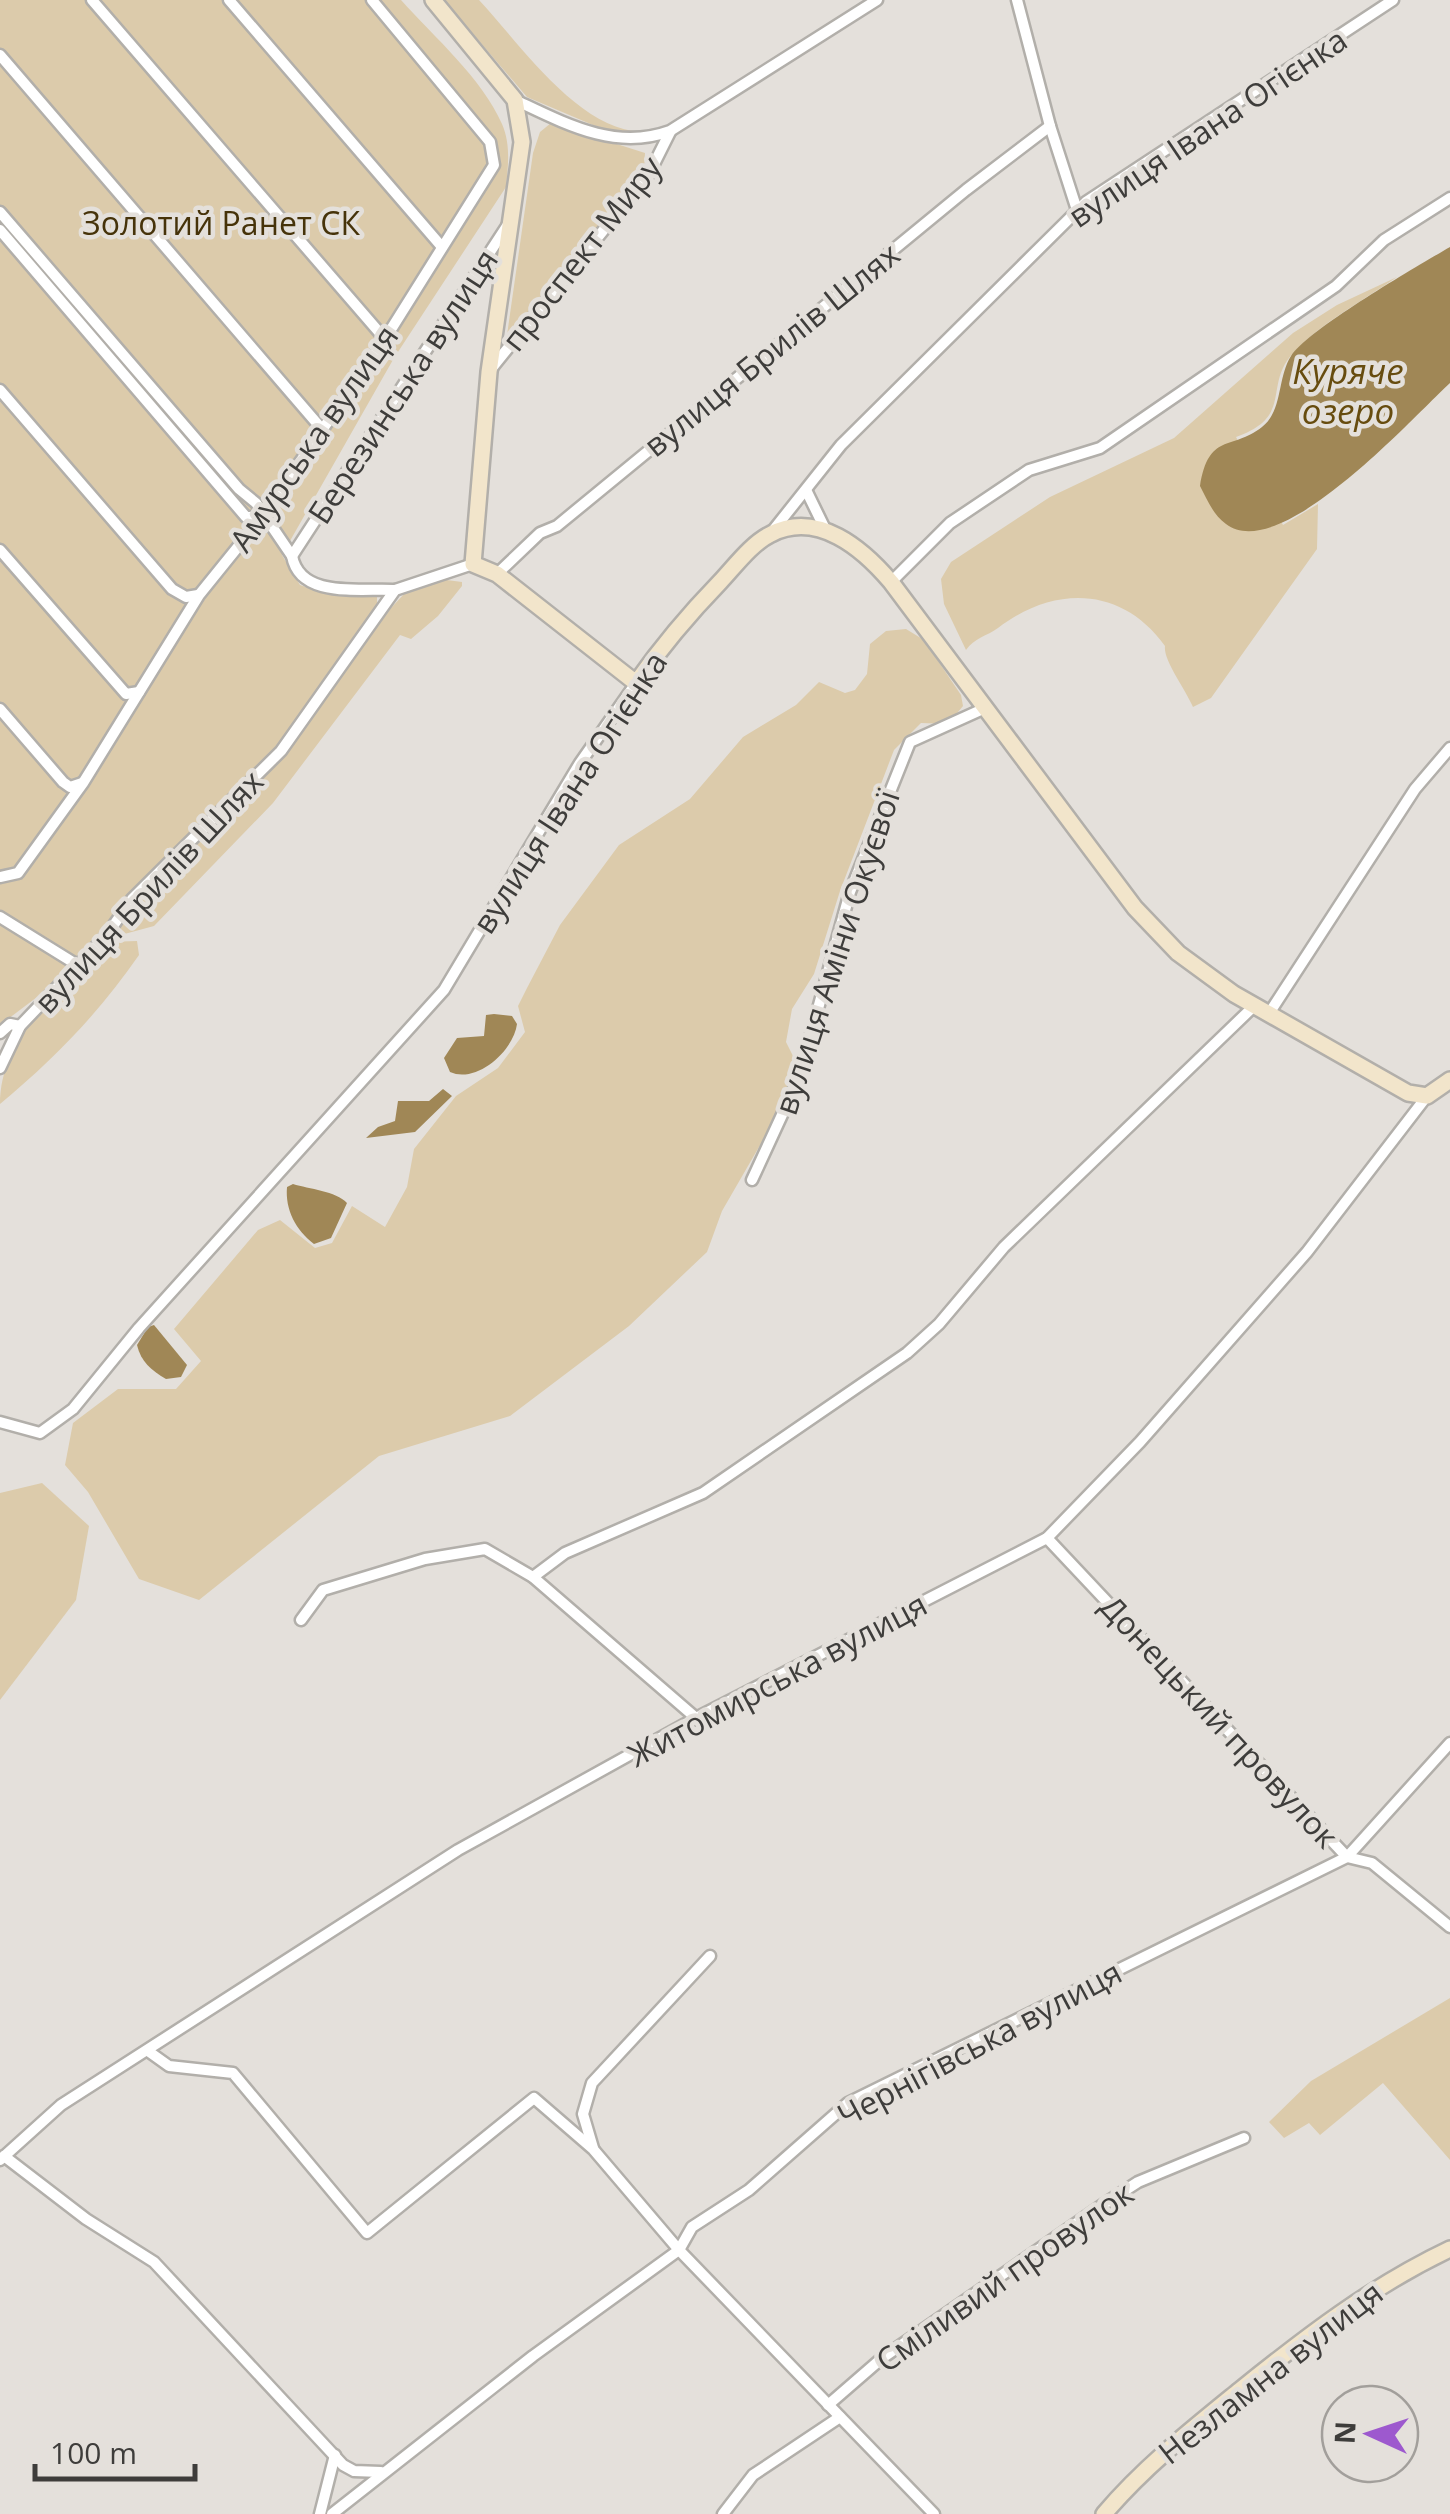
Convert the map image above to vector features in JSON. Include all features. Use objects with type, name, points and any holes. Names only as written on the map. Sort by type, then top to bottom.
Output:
[{"type":"street","points":[[92,0],[385,339]]},
{"type":"street","points":[[228,0],[442,248]]},
{"type":"street","name":"Амурська вулиця","points":[[4,877],[18,874],[82,783],[199,595],[262,516],[385,339],[490,172],[494,148],[372,0]]},
{"type":"street","points":[[433,0],[515,100]]},
{"type":"street","name":"проспект Миру","points":[[515,100],[611,139],[650,139],[670,131],[877,0]]},
{"type":"street","points":[[1018,0],[1050,126],[1077,210]]},
{"type":"street","name":"вулиця Івана Огієнка","points":[[0,1418],[17,1430],[40,1433],[74,1408],[138,1328],[444,990],[580,763],[674,628],[770,534],[841,445],[1077,210],[1392,0]]},
{"type":"street","points":[[0,55],[321,428]]},
{"type":"street","name":"Березинська вулиця","points":[[473,564],[488,372],[522,142],[515,100]]},
{"type":"street","name":"вулиця Брилів Шлях","points":[[497,574],[540,533],[557,526],[966,190],[1050,126]]},
{"type":"street","name":"проспект Миру","points":[[488,372],[649,174],[670,131]]},
{"type":"street","points":[[891,582],[950,523],[1028,470],[1100,448],[1336,286],[1384,240],[1450,198]]},
{"type":"street","name":"Березинська вулиця","points":[[0,212],[238,489],[256,503],[292,556],[296,572],[308,583],[395,590]]},
{"type":"street","name":"Березинська вулиця","points":[[292,556],[513,217]]},
{"type":"street","points":[[0,230],[246,517],[262,516]]},
{"type":"street","points":[[0,390],[172,588],[186,598],[199,595]]},
{"type":"street","points":[[807,492],[826,531]]},
{"type":"street","points":[[770,534],[809,527],[826,531],[866,552],[1135,908],[1199,970],[1260,1011],[1408,1093],[1427,1096]]},
{"type":"street","points":[[0,550],[126,694],[140,691]]},
{"type":"street","points":[[395,590],[473,564],[497,574],[636,683]]},
{"type":"street","name":"вулиця Брилів Шлях","points":[[0,1068],[20,1026],[79,966],[132,899],[282,750],[395,590]]},
{"type":"street","points":[[0,709],[63,782],[75,787],[82,783]]},
{"type":"street","name":"вулиця Аміни Окуєвої","points":[[752,1180],[799,1078],[850,892],[910,742],[982,709]]},
{"type":"street","points":[[534,1577],[564,1553],[703,1493],[907,1353],[939,1324],[1004,1248],[1260,1011],[1415,789],[1450,748]]},
{"type":"street","points":[[0,918],[79,966]]},
{"type":"street","points":[[0,1032],[10,1024],[20,1026]]},
{"type":"street","name":"Житомирська вулиця","points":[[2,2158],[61,2105],[458,1850],[696,1718],[1047,1538],[1140,1442],[1307,1252],[1427,1096],[1450,1080]]},
{"type":"street","name":"Донецький провулок","points":[[1047,1538],[1347,1857],[1372,1863],[1450,1926]]},
{"type":"street","points":[[300,1620],[324,1590],[424,1559],[485,1549],[534,1577],[696,1718]]},
{"type":"street","name":"Чернігівська вулиця","points":[[332,2514],[362,2494],[381,2472],[679,2250],[692,2226],[749,2190],[848,2104],[1347,1857],[1450,1743]]},
{"type":"street","points":[[594,2149],[583,2114],[592,2083],[710,1956]]},
{"type":"street","points":[[148,2050],[169,2066],[232,2072],[367,2233],[534,2098],[594,2149],[679,2250],[934,2514]]},
{"type":"street","points":[[562,2122],[583,2114]]},
{"type":"street","name":"Сміливий провулок","points":[[828,2405],[881,2359],[1138,2182],[1244,2138]]},
{"type":"street","points":[[2,2158],[154,2262],[335,2454],[354,2471],[381,2472]]},
{"type":"street","name":"Незламна вулиця","points":[[1104,2514],[1131,2482],[1314,2331],[1394,2276],[1450,2250]]},
{"type":"street","points":[[722,2514],[753,2475],[840,2417]]},
{"type":"street","points":[[320,2514],[335,2454]]},
{"type":"green space","name":"Золотий Ранет СК","points":[[0,0],[401,0],[482,90],[502,124],[508,156],[506,187],[394,358],[282,555],[300,585],[318,591],[319,587],[377,593],[377,608],[277,750],[186,838],[61,979],[0,1025]]},
{"type":"green space","points":[[444,0],[479,0],[568,97],[611,125],[633,131],[630,136],[614,134],[527,97]]},
{"type":"green space","points":[[551,123],[645,153],[644,173],[513,335],[507,335],[533,153],[540,132]]},
{"type":"green space","points":[[1397,277],[1305,341],[1285,365],[1272,410],[1265,420],[1236,437],[1283,525],[1318,504],[1317,549],[1211,698],[1193,707],[1165,646],[1148,626],[1129,612],[1086,598],[1042,604],[1019,614],[966,650],[944,604],[941,579],[951,562],[1050,497],[1174,438],[1293,333],[1337,305]]},
{"type":"green space","points":[[439,579],[462,582],[462,586],[438,616],[411,639],[400,635],[273,803],[154,926],[117,936],[114,932],[138,900],[211,832],[269,767],[391,608],[405,593]]},
{"type":"green space","points":[[906,629],[924,640],[961,695],[963,706],[948,724],[921,723],[894,750],[840,891],[814,974],[792,1009],[786,1042],[796,1062],[782,1107],[722,1211],[707,1252],[629,1326],[510,1416],[379,1456],[199,1600],[139,1579],[88,1492],[65,1465],[73,1423],[118,1389],[176,1389],[201,1361],[174,1329],[258,1230],[280,1220],[315,1248],[332,1243],[352,1206],[385,1227],[407,1187],[414,1149],[456,1096],[498,1068],[525,1032],[518,1006],[527,988],[560,925],[619,845],[690,799],[743,737],[796,705],[819,682],[845,693],[855,690],[867,674],[870,644],[886,631]]},
{"type":"green space","points":[[137,941],[139,955],[92,1016],[0,1104],[10,1057],[36,1015],[106,942]]},
{"type":"green space","points":[[42,1483],[89,1526],[76,1600],[0,1700],[0,1493]]},
{"type":"green space","points":[[1450,1998],[1450,2160],[1383,2083],[1320,2135],[1309,2123],[1284,2138],[1269,2122],[1311,2081]]},
{"type":"water","name":"Куряче озеро","points":[[1450,247],[1450,383],[1377,454],[1311,507],[1278,524],[1250,531],[1221,520],[1200,486],[1209,457],[1269,420],[1291,356],[1340,315]]},
{"type":"water","points":[[486,1015],[512,1016],[517,1024],[502,1054],[471,1073],[450,1072],[444,1058],[457,1038],[484,1036]]},
{"type":"water","points":[[443,1089],[452,1096],[415,1132],[366,1138],[378,1127],[395,1121],[398,1101],[429,1101]]},
{"type":"water","points":[[293,1184],[329,1193],[347,1203],[331,1238],[314,1244],[297,1226],[287,1195],[287,1187]]},
{"type":"water","points":[[154,1325],[187,1365],[181,1377],[166,1379],[141,1356],[137,1345],[148,1327]]}]
